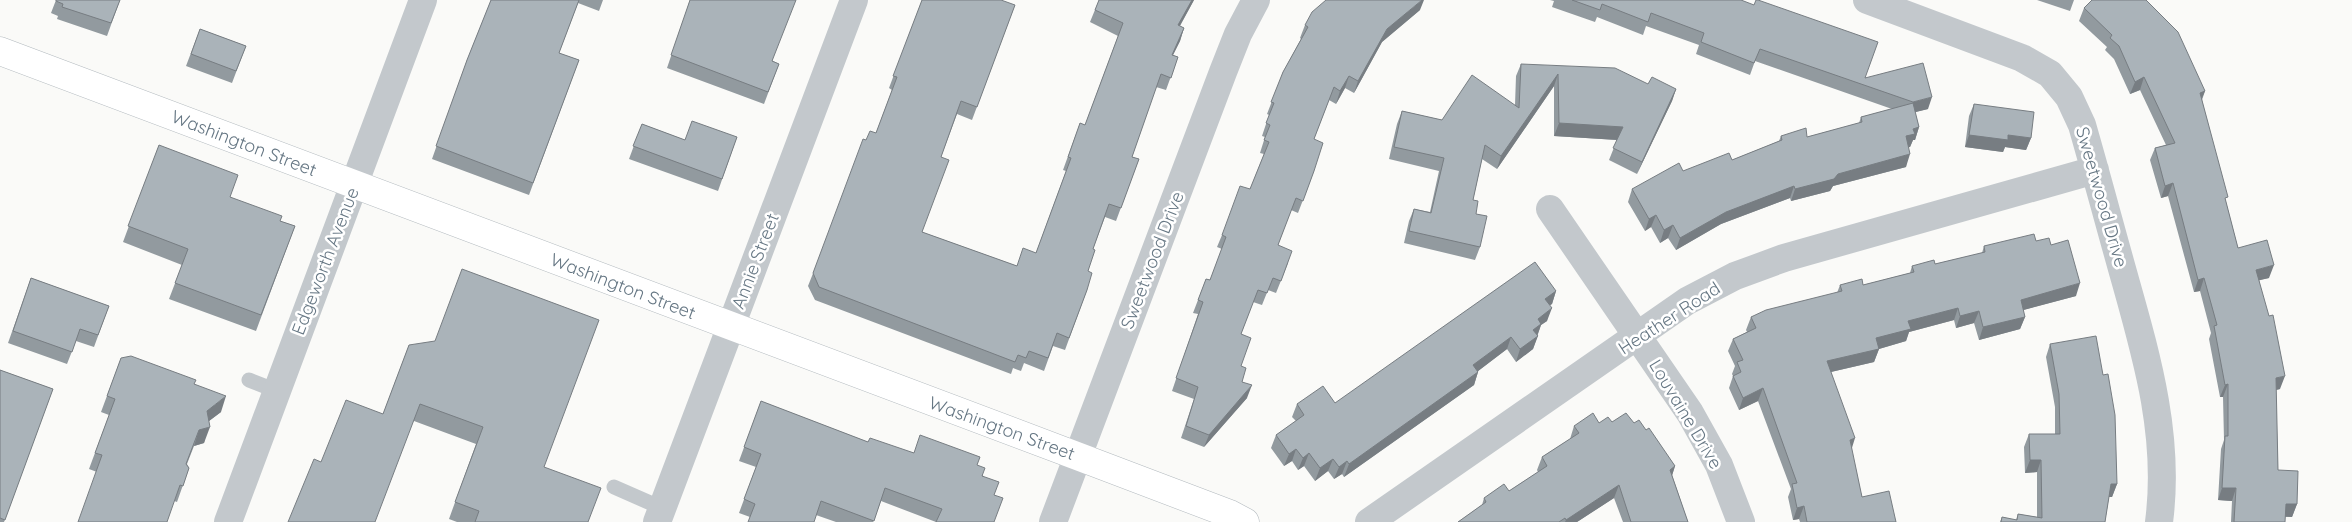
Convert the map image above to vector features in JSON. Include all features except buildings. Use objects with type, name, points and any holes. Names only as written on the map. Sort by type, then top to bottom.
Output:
[{"type":"street","name":"Edgeworth Avenue","points":[[228,522],[422,0]]},
{"type":"street","name":"Annie Street","points":[[659,515],[854,0]]},
{"type":"street","name":"Sweetwood Drive","points":[[1053,522],[1223,72],[1238,34],[1256,0]]},
{"type":"street","name":"Sweetwood Drive","points":[[1867,0],[2022,58],[2050,74],[2069,97],[2082,125],[2151,372],[2159,422],[2162,469],[2159,522]]},
{"type":"street","name":"Washington Street","points":[[0,51],[1078,456],[1230,514],[1245,522]]},
{"type":"street","name":"Heather Road","points":[[1369,522],[1687,302],[1735,276],[1784,258],[2095,170]]},
{"type":"street","name":"Louvaine Drive","points":[[1550,209],[1690,413],[1719,465],[1741,522]]},
{"type":"lane","points":[[249,380],[277,391]]},
{"type":"lane","points":[[614,487],[659,515]]}]
